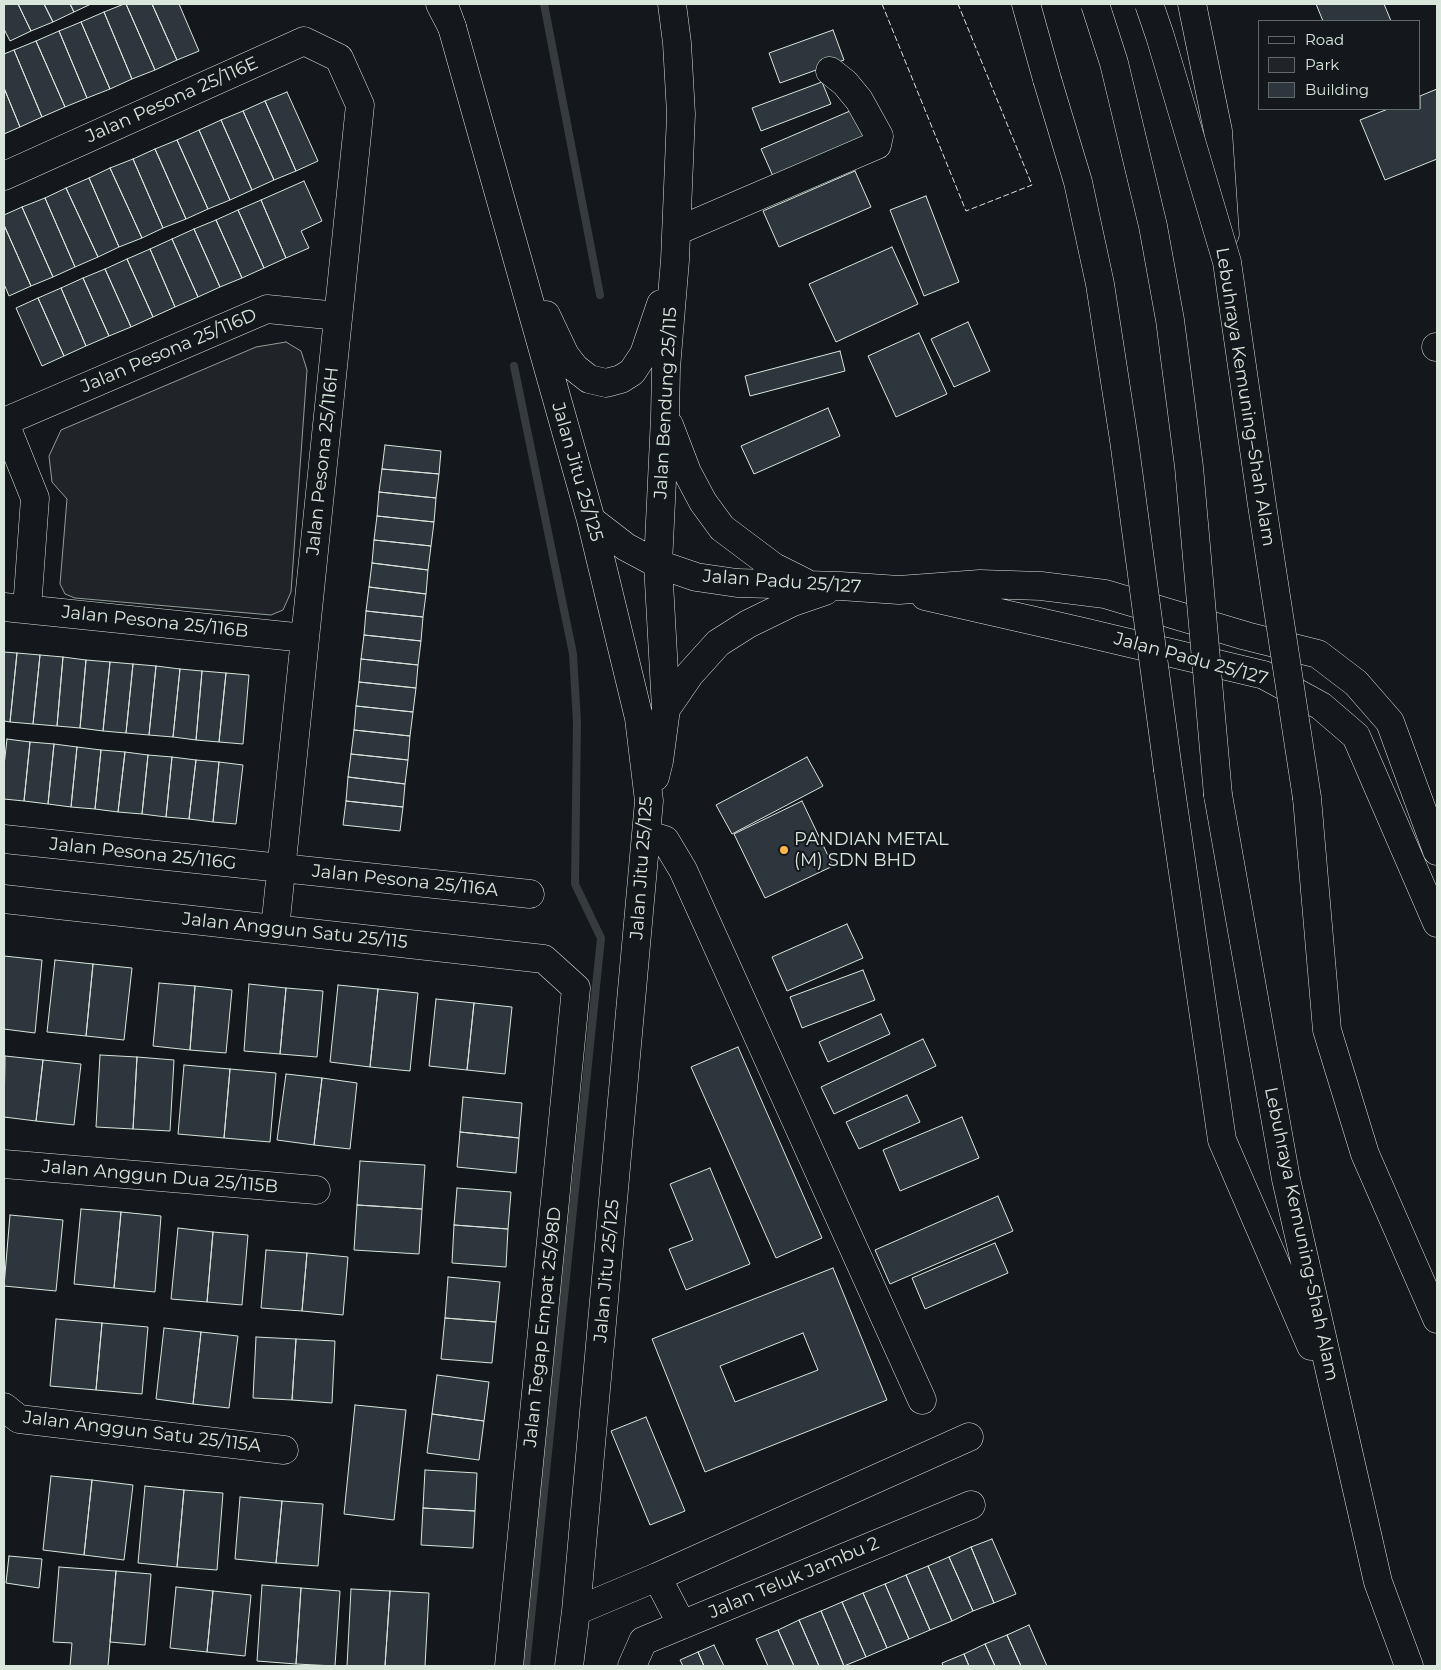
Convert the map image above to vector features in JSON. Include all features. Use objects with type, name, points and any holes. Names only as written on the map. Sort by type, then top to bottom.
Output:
[{"type":"main road","name":"Jalan Bendung 25/115","points":[[649,801],[659,761],[666,709],[658,564],[666,368],[675,260],[681,114],[677,43],[672,4]]},
{"type":"main road","points":[[1026,4],[1078,182],[1100,284],[1222,1140],[1338,1407]]},
{"type":"main road","name":"Lebuhraya Kemuning-Shah Alam","points":[[1095,4],[1114,63],[1148,207],[1170,320],[1189,467],[1218,795],[1286,1179],[1378,1582],[1409,1666]]},
{"type":"main road","name":"Lebuhraya Kemuning–Shah Alam","points":[[1149,4],[1226,262],[1307,798],[1326,1030],[1365,1154],[1437,1319]]},
{"type":"main road","points":[[1192,4],[1218,131],[1226,262]]},
{"type":"main road","name":"Jalan Jitu 25/125","points":[[446,10],[591,520],[640,718],[649,801],[570,1666]]},
{"type":"main road","name":"Jalan Pesona 25/116E","points":[[4,176],[304,41],[339,58]]},
{"type":"main road","name":"Jalan Pesona 25/116H","points":[[275,929],[360,105],[339,58]]},
{"type":"main road","points":[[676,231],[877,145],[879,136],[860,100],[830,71]]},
{"type":"main road","points":[[514,250],[565,355],[575,368],[589,379],[606,383],[621,379],[632,372],[644,354],[675,260]]},
{"type":"main road","name":"Jalan Pesona 25/116D","points":[[4,422],[267,309],[338,316]]},
{"type":"main road","points":[[665,417],[703,502],[722,528],[774,567],[810,585]]},
{"type":"main road","points":[[4,422],[35,498],[15,608]]},
{"type":"main road","name":"Jalan Padu 25/127","points":[[591,520],[626,546],[658,564],[696,577],[737,583],[900,590],[980,584],[1041,586],[1105,594],[1246,636],[1318,654],[1356,684],[1390,722],[1437,851]]},
{"type":"main road","points":[[666,709],[690,674],[718,643],[748,624],[793,602],[840,586]]},
{"type":"main road","name":"Jalan Padu 25/127","points":[[900,590],[1264,675],[1321,706],[1356,736],[1437,923]]},
{"type":"main road","name":"Jalan Pesona 25/116B","points":[[15,608],[305,638]]},
{"type":"main road","points":[[646,834],[665,840],[683,870],[922,1400]]},
{"type":"main road","name":"Jalan Pesona 25/116G","points":[[4,839],[281,868]]},
{"type":"main road","name":"Jalan Pesona 25/116A","points":[[281,868],[530,894]]},
{"type":"main road","name":"Jalan Anggun Satu 25/115","points":[[4,899],[544,959],[576,988]]},
{"type":"main road","name":"Jalan Tegap Empat 25/98D","points":[[510,1666],[576,988]]},
{"type":"main road","name":"Jalan Anggun Dua 25/115B","points":[[4,1164],[316,1190]]},
{"type":"main road","name":"Jalan Anggun Satu 25/115A","points":[[4,1407],[19,1419],[284,1450]]},
{"type":"main road","points":[[576,1611],[657,1577],[969,1437]]},
{"type":"main road","name":"Jalan Teluk Jambu 2","points":[[632,1666],[643,1641],[971,1505]]},
{"type":"main road","points":[[657,1577],[682,1625]]},
{"type":"main road","points":[[1378,1582],[1387,1666]]},
{"type":"green space","points":[[286,342],[301,351],[307,370],[291,592],[283,610],[271,615],[75,598],[65,594],[60,584],[67,499],[52,482],[49,456],[61,430],[256,347]]},
{"type":"building","points":[[4,4],[18,4],[31,31],[10,41],[4,29]]},
{"type":"building","points":[[18,4],[44,4],[53,22],[31,31]]},
{"type":"building","points":[[44,4],[70,4],[74,12],[53,22]]},
{"type":"building","points":[[70,4],[91,4],[74,12]]},
{"type":"building","points":[[126,4],[155,70],[132,79],[104,12]]},
{"type":"building","points":[[126,4],[152,4],[177,60],[155,70]]},
{"type":"building","points":[[152,4],[179,4],[199,51],[177,60]]},
{"type":"building","points":[[1316,4],[1384,4],[1391,20],[1323,20]]},
{"type":"building","points":[[104,12],[132,79],[110,89],[81,22]]},
{"type":"building","points":[[81,22],[110,89],[87,98],[59,31]]},
{"type":"building","points":[[833,30],[844,60],[780,83],[769,53]]},
{"type":"building","points":[[59,31],[87,98],[65,107],[36,41]]},
{"type":"building","points":[[36,41],[65,107],[42,117],[14,50]]},
{"type":"building","points":[[14,50],[42,117],[20,127],[4,88],[4,54]]},
{"type":"building","points":[[822,82],[831,104],[761,131],[752,108]]},
{"type":"building","points":[[4,88],[20,127],[4,134]]},
{"type":"building","points":[[1437,89],[1437,159],[1385,180],[1360,120],[1385,110],[1421,110],[1421,96]]},
{"type":"building","points":[[287,92],[318,161],[296,171],[265,101]]},
{"type":"building","points":[[265,101],[296,171],[274,180],[243,111]]},
{"type":"building","points":[[857,108],[872,142],[776,183],[761,149]]},
{"type":"building","points":[[243,111],[274,180],[252,190],[221,120]]},
{"type":"building","points":[[221,120],[252,190],[230,200],[199,130]]},
{"type":"building","points":[[199,130],[230,200],[208,209],[177,140]]},
{"type":"building","points":[[177,140],[208,209],[186,219],[155,149]]},
{"type":"building","points":[[155,149],[186,219],[163,228],[133,159]]},
{"type":"building","points":[[133,159],[163,228],[142,238],[110,168]]},
{"type":"building","points":[[110,168],[142,238],[119,247],[89,178]]},
{"type":"building","points":[[855,171],[871,207],[779,247],[763,211]]},
{"type":"building","points":[[89,178],[119,247],[98,257],[66,188]]},
{"type":"building","points":[[304,181],[322,221],[301,231],[309,248],[286,258],[261,200]]},
{"type":"building","points":[[66,188],[98,257],[75,267],[45,198]]},
{"type":"building","points":[[926,196],[959,282],[924,296],[890,210]]},
{"type":"building","points":[[45,198],[75,267],[53,277],[22,207]]},
{"type":"building","points":[[261,200],[286,258],[264,268],[238,210]]},
{"type":"building","points":[[22,207],[53,277],[31,286],[4,225],[4,215]]},
{"type":"building","points":[[238,210],[264,268],[242,278],[216,220]]},
{"type":"building","points":[[216,220],[242,278],[220,287],[194,229]]},
{"type":"building","points":[[4,225],[31,286],[9,296],[4,284]]},
{"type":"building","points":[[194,229],[220,287],[198,297],[172,239]]},
{"type":"building","points":[[172,239],[198,297],[175,307],[150,249]]},
{"type":"building","points":[[892,247],[918,304],[836,342],[809,284]]},
{"type":"building","points":[[150,249],[175,307],[153,317],[127,259]]},
{"type":"building","points":[[127,259],[153,317],[131,327],[105,269]]},
{"type":"building","points":[[105,269],[131,327],[109,336],[83,278]]},
{"type":"building","points":[[83,278],[109,336],[86,346],[61,288]]},
{"type":"building","points":[[61,288],[86,346],[64,356],[38,298]]},
{"type":"building","points":[[38,298],[64,356],[42,366],[16,308]]},
{"type":"building","points":[[968,322],[990,371],[954,387],[931,339]]},
{"type":"building","points":[[919,333],[947,394],[896,417],[868,356]]},
{"type":"building","points":[[840,351],[845,371],[750,396],[745,376]]},
{"type":"building","points":[[828,408],[840,436],[754,474],[741,446]]},
{"type":"building","points":[[385,445],[441,451],[439,474],[382,469]]},
{"type":"building","points":[[382,469],[439,474],[436,498],[379,492]]},
{"type":"building","points":[[379,492],[436,498],[434,522],[377,516]]},
{"type":"building","points":[[377,516],[434,522],[431,546],[374,540]]},
{"type":"building","points":[[374,540],[431,546],[428,570],[372,563]]},
{"type":"building","points":[[372,563],[428,570],[426,594],[369,587]]},
{"type":"building","points":[[369,587],[426,594],[423,617],[366,611]]},
{"type":"building","points":[[366,611],[423,617],[421,641],[364,635]]},
{"type":"building","points":[[364,635],[421,641],[418,665],[361,659]]},
{"type":"building","points":[[4,652],[17,653],[10,722],[4,721]]},
{"type":"building","points":[[17,653],[40,655],[33,724],[10,722]]},
{"type":"building","points":[[40,655],[63,657],[57,726],[33,724]]},
{"type":"building","points":[[63,657],[86,660],[80,728],[57,726]]},
{"type":"building","points":[[361,659],[418,665],[416,688],[359,682]]},
{"type":"building","points":[[86,660],[110,662],[103,731],[80,728]]},
{"type":"building","points":[[110,662],[133,664],[126,733],[103,731]]},
{"type":"building","points":[[133,664],[156,666],[149,735],[126,733]]},
{"type":"building","points":[[156,666],[180,669],[173,737],[149,735]]},
{"type":"building","points":[[180,669],[202,671],[196,740],[173,737]]},
{"type":"building","points":[[202,671],[226,673],[219,742],[196,740]]},
{"type":"building","points":[[226,673],[249,675],[243,744],[219,742]]},
{"type":"building","points":[[359,682],[416,688],[413,712],[356,706]]},
{"type":"building","points":[[356,706],[413,712],[410,736],[354,730]]},
{"type":"building","points":[[354,730],[410,736],[408,760],[351,754]]},
{"type":"building","points":[[7,739],[30,742],[24,801],[4,799],[4,766]]},
{"type":"building","points":[[30,742],[54,744],[48,804],[24,801]]},
{"type":"building","points":[[54,744],[77,747],[71,807],[48,804]]},
{"type":"building","points":[[77,747],[101,750],[95,809],[71,807]]},
{"type":"building","points":[[101,750],[125,752],[118,812],[95,809]]},
{"type":"building","points":[[125,752],[148,755],[142,814],[118,812]]},
{"type":"building","points":[[351,754],[408,760],[405,784],[348,777]]},
{"type":"building","points":[[148,755],[172,757],[166,817],[142,814]]},
{"type":"building","points":[[172,757],[196,760],[189,819],[166,817]]},
{"type":"building","points":[[807,757],[823,786],[732,834],[716,805]]},
{"type":"building","points":[[196,760],[219,762],[213,822],[189,819]]},
{"type":"building","points":[[219,762],[243,765],[236,824],[213,822]]},
{"type":"building","points":[[348,777],[405,784],[403,807],[346,801]]},
{"type":"building","points":[[346,801],[403,807],[400,831],[343,825]]},
{"type":"building","name":"PANDIAN METAL (M) SDN BHD","points":[[802,801],[833,866],[765,898],[734,834]]},
{"type":"building","points":[[847,924],[863,958],[787,991],[772,957]]},
{"type":"building","points":[[4,956],[42,960],[35,1033],[4,1029]]},
{"type":"building","points":[[55,960],[93,964],[86,1036],[47,1032]]},
{"type":"building","points":[[93,964],[132,968],[124,1040],[86,1036]]},
{"type":"building","points":[[863,970],[875,1000],[802,1028],[790,997]]},
{"type":"building","points":[[159,983],[195,986],[190,1050],[153,1046]]},
{"type":"building","points":[[249,984],[286,988],[280,1054],[244,1051]]},
{"type":"building","points":[[338,985],[378,989],[370,1067],[330,1062]]},
{"type":"building","points":[[195,986],[232,990],[226,1053],[190,1050]]},
{"type":"building","points":[[286,988],[323,991],[317,1057],[280,1054]]},
{"type":"building","points":[[378,989],[418,993],[410,1071],[370,1067]]},
{"type":"building","points":[[436,999],[474,1003],[467,1070],[429,1066]]},
{"type":"building","points":[[474,1003],[512,1007],[505,1074],[467,1070]]},
{"type":"building","points":[[881,1014],[890,1034],[828,1062],[819,1042]]},
{"type":"building","points":[[923,1039],[936,1066],[834,1114],[821,1087]]},
{"type":"building","points":[[738,1047],[822,1238],[776,1258],[691,1067]]},
{"type":"building","points":[[100,1055],[137,1057],[133,1129],[96,1127]]},
{"type":"building","points":[[5,1056],[43,1060],[36,1121],[4,1117]]},
{"type":"building","points":[[137,1057],[174,1060],[170,1131],[133,1129]]},
{"type":"building","points":[[43,1060],[81,1064],[74,1125],[36,1121]]},
{"type":"building","points":[[184,1065],[230,1069],[224,1138],[178,1134]]},
{"type":"building","points":[[230,1069],[276,1073],[270,1142],[224,1138]]},
{"type":"building","points":[[286,1074],[322,1078],[314,1145],[277,1140]]},
{"type":"building","points":[[322,1078],[357,1083],[350,1149],[314,1145]]},
{"type":"building","points":[[907,1095],[920,1122],[859,1149],[846,1122]]},
{"type":"building","points":[[463,1097],[522,1103],[519,1138],[460,1132]]},
{"type":"building","points":[[962,1117],[979,1158],[900,1191],[883,1150]]},
{"type":"building","points":[[460,1132],[519,1138],[516,1173],[457,1167]]},
{"type":"building","points":[[360,1161],[425,1165],[422,1209],[357,1205]]},
{"type":"building","points":[[710,1168],[750,1264],[686,1290],[669,1249],[693,1240],[670,1184]]},
{"type":"building","points":[[457,1188],[511,1192],[508,1229],[454,1225]]},
{"type":"building","points":[[998,1196],[1013,1231],[890,1284],[875,1250]]},
{"type":"building","points":[[357,1205],[422,1209],[419,1254],[354,1250]]},
{"type":"building","points":[[81,1209],[121,1212],[114,1288],[74,1284]]},
{"type":"building","points":[[121,1212],[161,1216],[155,1292],[114,1288]]},
{"type":"building","points":[[10,1215],[63,1220],[56,1291],[4,1286]]},
{"type":"building","points":[[454,1225],[508,1229],[506,1267],[452,1263]]},
{"type":"building","points":[[178,1228],[213,1232],[207,1302],[171,1299]]},
{"type":"building","points":[[213,1232],[248,1235],[242,1305],[207,1302]]},
{"type":"building","points":[[995,1243],[1008,1273],[925,1309],[912,1278]]},
{"type":"building","points":[[266,1250],[307,1253],[302,1311],[261,1308]]},
{"type":"building","points":[[307,1253],[348,1257],[343,1315],[302,1311]]},
{"type":"building","points":[[833,1268],[887,1400],[705,1472],[652,1339]],"holes":[[[803,1333],[818,1370],[735,1402],[720,1366]]]},
{"type":"building","points":[[448,1277],[500,1282],[496,1322],[445,1318]]},
{"type":"building","points":[[445,1318],[496,1322],[492,1363],[441,1359]]},
{"type":"building","points":[[56,1319],[102,1323],[96,1390],[50,1386]]},
{"type":"building","points":[[102,1323],[148,1327],[142,1394],[96,1390]]},
{"type":"building","points":[[164,1328],[201,1332],[193,1404],[156,1399]]},
{"type":"building","points":[[201,1332],[238,1336],[229,1408],[193,1404]]},
{"type":"building","points":[[256,1337],[296,1339],[292,1400],[253,1398]]},
{"type":"building","points":[[296,1339],[335,1341],[332,1403],[292,1400]]},
{"type":"building","points":[[437,1375],[489,1382],[484,1421],[432,1414]]},
{"type":"building","points":[[355,1405],[406,1410],[394,1520],[344,1514]]},
{"type":"building","points":[[432,1414],[484,1421],[479,1460],[427,1453]]},
{"type":"building","points":[[646,1417],[685,1511],[650,1525],[611,1431]]},
{"type":"building","points":[[425,1470],[477,1473],[475,1511],[423,1508]]},
{"type":"building","points":[[51,1476],[92,1480],[84,1555],[43,1550]]},
{"type":"building","points":[[92,1480],[133,1485],[124,1560],[84,1555]]},
{"type":"building","points":[[145,1486],[184,1490],[177,1567],[138,1563]]},
{"type":"building","points":[[184,1490],[223,1493],[217,1570],[177,1567]]},
{"type":"building","points":[[240,1497],[282,1501],[276,1563],[235,1559]]},
{"type":"building","points":[[282,1501],[323,1504],[318,1566],[276,1563]]},
{"type":"building","points":[[423,1508],[475,1511],[473,1548],[421,1545]]},
{"type":"building","points":[[992,1539],[1016,1594],[994,1603],[971,1547]]},
{"type":"building","points":[[971,1547],[994,1603],[973,1611],[949,1557]]},
{"type":"building","points":[[9,1556],[42,1559],[39,1588],[6,1583]]},
{"type":"building","points":[[949,1557],[973,1611],[952,1621],[928,1566]]},
{"type":"building","points":[[928,1566],[952,1621],[930,1630],[906,1575]]},
{"type":"building","points":[[59,1567],[116,1571],[108,1666],[70,1666],[72,1643],[53,1642]]},
{"type":"building","points":[[116,1571],[151,1574],[145,1645],[110,1642]]},
{"type":"building","points":[[906,1575],[930,1630],[909,1639],[885,1584]]},
{"type":"building","points":[[885,1584],[909,1639],[887,1648],[863,1593]]},
{"type":"building","points":[[262,1585],[301,1588],[296,1664],[257,1661]]},
{"type":"building","points":[[176,1587],[213,1591],[207,1652],[170,1648]]},
{"type":"building","points":[[301,1588],[340,1591],[335,1666],[296,1664]]},
{"type":"building","points":[[351,1589],[390,1591],[385,1666],[347,1666]]},
{"type":"building","points":[[213,1591],[251,1595],[245,1656],[207,1652]]},
{"type":"building","points":[[390,1591],[429,1593],[425,1666],[385,1666]]},
{"type":"building","points":[[863,1593],[887,1648],[866,1657],[842,1602]]},
{"type":"building","points":[[842,1602],[866,1657],[844,1666],[821,1611]]},
{"type":"building","points":[[821,1611],[844,1666],[819,1666],[799,1620]]},
{"type":"building","points":[[799,1620],[819,1666],[794,1666],[778,1630]]},
{"type":"building","points":[[1029,1625],[1047,1666],[1021,1666],[1007,1635]]},
{"type":"building","points":[[778,1630],[794,1666],[768,1666],[756,1639]]},
{"type":"building","points":[[1007,1635],[1021,1666],[995,1666],[985,1644]]},
{"type":"building","points":[[985,1644],[995,1666],[969,1666],[964,1654]]},
{"type":"building","points":[[714,1645],[724,1666],[704,1666],[698,1652]]},
{"type":"building","points":[[698,1652],[704,1666],[683,1666],[680,1660]]},
{"type":"building","points":[[964,1654],[969,1666],[943,1666],[942,1663]]},
{"type":"waterway","points":[[544,4],[600,295]]},
{"type":"waterway","points":[[514,366],[573,654],[577,722],[575,884],[601,938],[526,1666]]},
{"type":"fence","points":[[882,4],[966,211],[1032,185],[958,4]]},
{"type":"place","name":"PANDIAN METAL (M) SDN BHD","points":[[784,850]]}]
